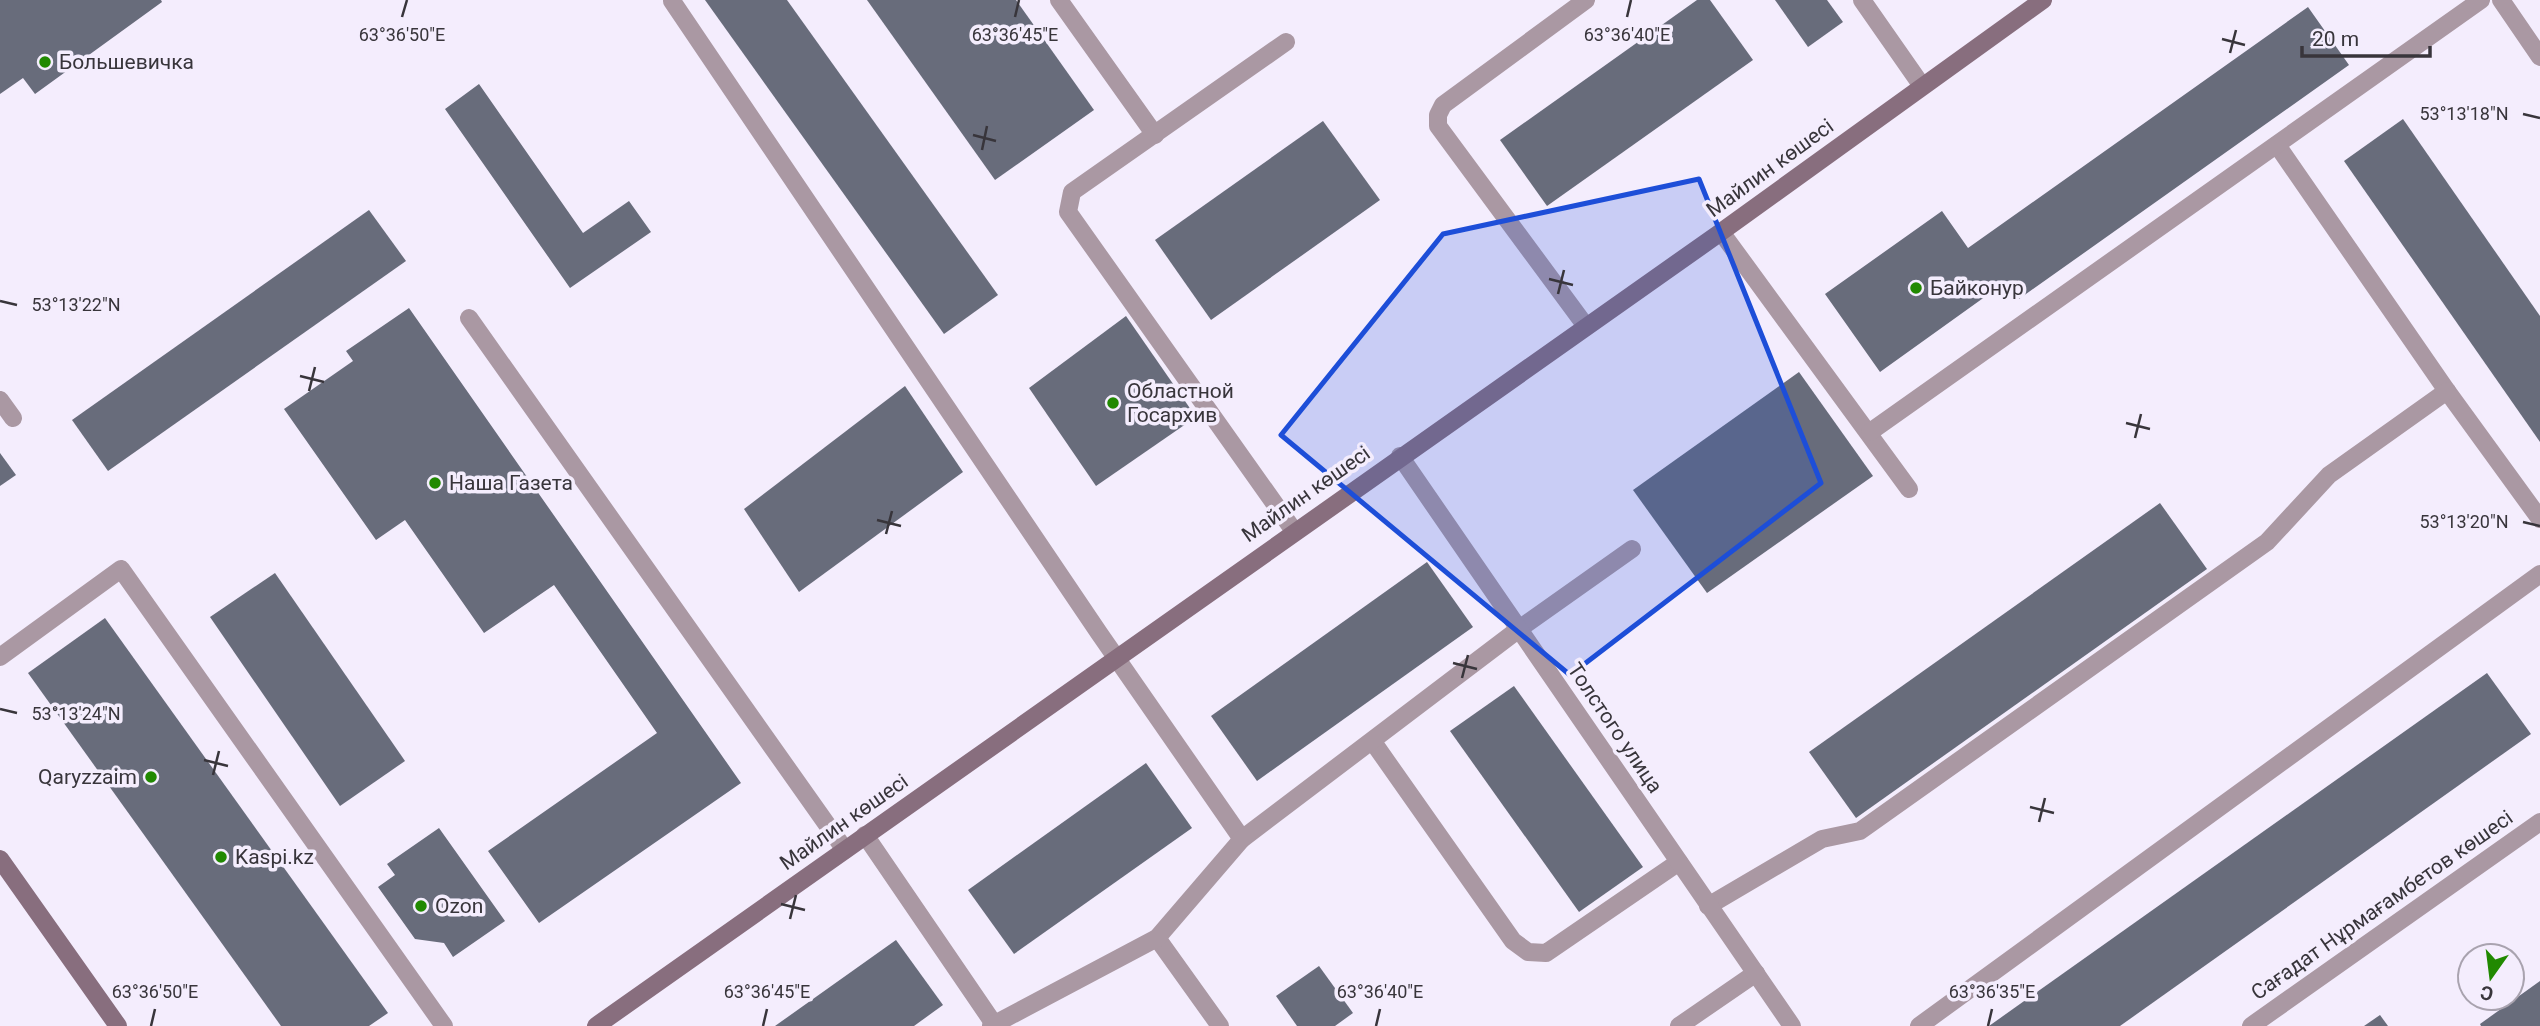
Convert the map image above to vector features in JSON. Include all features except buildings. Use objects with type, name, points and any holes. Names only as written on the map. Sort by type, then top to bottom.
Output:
[{"type":"main road","name":"Майлин көшесі","points":[[596,1026],[1399,456],[1721,232],[2043,0]]},
{"type":"main road","points":[[0,859],[118,1026]]},
{"type":"street","points":[[1059,0],[1155,135]]},
{"type":"street","points":[[1585,325],[1438,126],[1438,115],[1443,105],[1586,0]]},
{"type":"street","points":[[1862,0],[1922,86]]},
{"type":"street","points":[[1870,432],[2481,0]]},
{"type":"street","points":[[2501,0],[2540,57]]},
{"type":"street","points":[[672,1],[1242,839]]},
{"type":"street","points":[[1286,42],[1072,192],[1067,202],[1068,212],[1294,531]]},
{"type":"street","points":[[2277,145],[2447,391],[2540,519]]},
{"type":"street","points":[[1721,232],[1870,432],[1909,489]]},
{"type":"street","points":[[469,318],[845,850]]},
{"type":"street","points":[[1708,905],[1822,839],[1860,831],[1872,823],[2267,542],[2329,475],[2447,391]]},
{"type":"street","points":[[0,400],[13,418]]},
{"type":"street","name":"Толстого улица","points":[[1399,456],[1792,1026]]},
{"type":"street","points":[[865,835],[993,1025],[1157,938],[1242,839],[1519,629],[1632,549]]},
{"type":"street","points":[[0,657],[121,569],[444,1026]]},
{"type":"street","points":[[1919,1026],[2540,574]]},
{"type":"street","points":[[1373,742],[1513,941],[1528,953],[1546,953],[1679,862]]},
{"type":"street","name":"Сағадат Нұрмағамбетов көшесі","points":[[2251,1026],[2540,822]]},
{"type":"street","points":[[1157,938],[1220,1026]]},
{"type":"street","points":[[1679,1026],[1756,973]]},
{"type":"highlighted area","points":[[1699,179],[1821,483],[1570,675],[1281,435],[1443,234]]},
{"type":"place","name":"Большевичка","points":[[45,62]]},
{"type":"place","name":"Байконур","points":[[1916,288]]},
{"type":"place","name":"Областной Госархив","points":[[1113,403]]},
{"type":"place","name":"Наша Газета","points":[[435,483]]},
{"type":"place","name":"Qaryzzaim","points":[[151,777]]},
{"type":"place","name":"Kaspi.kz","points":[[221,857]]},
{"type":"place","name":"Ozon","points":[[421,906]]}]
